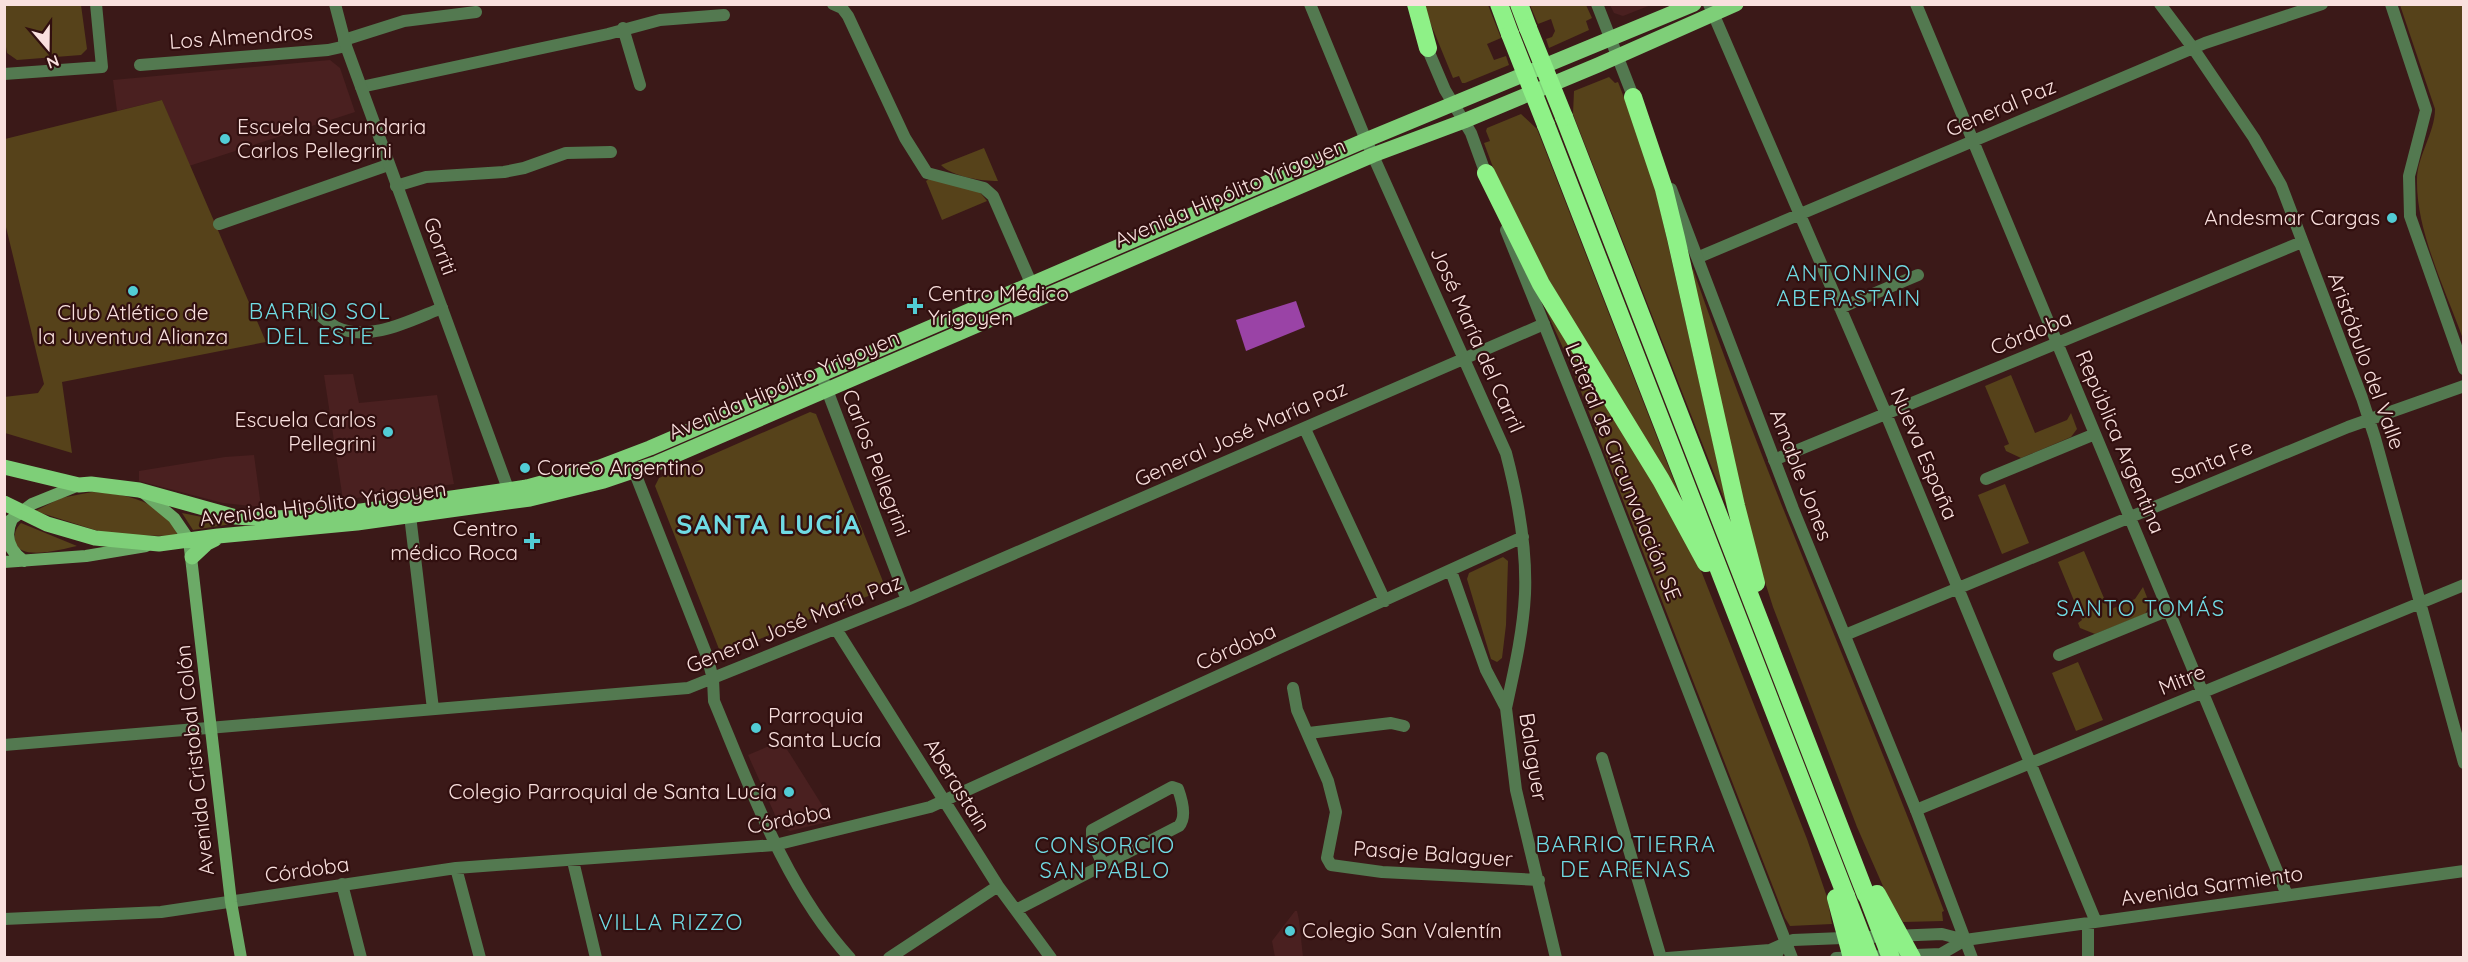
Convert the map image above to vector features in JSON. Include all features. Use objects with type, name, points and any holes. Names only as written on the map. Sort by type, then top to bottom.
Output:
[{"type":"highway","points":[[1416,4],[1428,48]]},
{"type":"highway","points":[[1498,4],[1807,796],[1841,896],[1870,957]]},
{"type":"highway","points":[[1519,4],[1794,710],[1872,894],[1891,957]]},
{"type":"highway","points":[[1633,97],[1664,189],[1736,506],[1777,666]]},
{"type":"highway","points":[[1486,173],[1541,284],[1674,504],[1750,650]]},
{"type":"highway","points":[[1872,894],[1912,957]]},
{"type":"highway","points":[[1841,896],[1852,957]]},
{"type":"main road","name":"Avenida Hipólito Yrigoyen","points":[[4,562],[86,556],[409,511],[510,495],[573,476],[628,456],[1366,140],[1695,4]]},
{"type":"main road","name":"Avenida Hipólito Yrigoyen","points":[[510,495],[530,499],[604,482],[635,472],[1373,155],[1464,121],[1598,65],[1711,9],[1736,4]]},
{"type":"main road","points":[[4,467],[79,485]]},
{"type":"main road","name":"Avenida Hipólito Yrigoyen","points":[[12,518],[55,493],[79,485],[91,484],[139,490],[236,517],[263,519],[409,511]]},
{"type":"main road","name":"Avenida Cristobal Colón","points":[[139,490],[167,510],[189,540],[231,902],[241,957]]},
{"type":"main road","points":[[4,503],[12,518]]},
{"type":"main road","points":[[12,518],[46,524],[95,538],[180,546],[192,557],[207,543],[220,536]]},
{"type":"main road","points":[[12,518],[7,529],[9,546],[24,561]]},
{"type":"street","points":[[4,74],[102,67],[96,4]]},
{"type":"street","name":"Gorriti","points":[[335,4],[345,43],[388,165],[510,495]]},
{"type":"street","points":[[833,4],[842,8],[848,16],[905,138],[927,173],[984,188],[993,196],[1038,299]]},
{"type":"street","name":"José María del Carril","points":[[1310,4],[1366,140],[1506,453],[1517,494],[1523,537],[1525,594],[1518,652],[1506,708]]},
{"type":"street","name":"Lateral de Circunvalación SE","points":[[1410,4],[1445,90],[1471,133],[1503,224],[1595,451],[1786,942],[1794,957]]},
{"type":"street","name":"Amable Jones","points":[[1597,4],[1699,257],[1774,460],[1916,810],[1972,957]]},
{"type":"street","name":"República Argentina","points":[[1916,4],[2288,895]]},
{"type":"street","name":"Aristóbulo del Valle","points":[[2160,4],[2254,138],[2280,184],[2369,419],[2463,763]]},
{"type":"street","name":"General Paz","points":[[1699,257],[2193,48],[2322,4]]},
{"type":"street","points":[[2391,4],[2426,110],[2409,176],[2410,216],[2463,369]]},
{"type":"street","name":"Nueva España","points":[[1711,9],[1886,414],[2031,763],[2092,922]]},
{"type":"street","name":"Los Almendros","points":[[140,65],[328,50],[404,21],[476,12]]},
{"type":"street","points":[[361,87],[608,34],[623,28],[660,20],[724,15]]},
{"type":"street","points":[[623,28],[640,85]]},
{"type":"street","points":[[396,186],[426,177],[504,172],[524,168],[566,153],[612,152]]},
{"type":"street","points":[[219,224],[388,165]]},
{"type":"street","name":"Córdoba","points":[[1774,460],[2302,242]]},
{"type":"street","points":[[1840,308],[1918,275]]},
{"type":"street","points":[[313,310],[335,327],[352,333],[382,330],[442,308]]},
{"type":"street","name":"General José María Paz","points":[[4,745],[688,688],[907,600],[1305,429],[1463,357],[1544,324]]},
{"type":"street","name":"Carlos Pellegrini","points":[[821,374],[907,600]]},
{"type":"street","name":"Santa Fe","points":[[1845,635],[2369,419],[2463,386]]},
{"type":"street","points":[[1305,429],[1385,601]]},
{"type":"street","points":[[1986,479],[2095,435]]},
{"type":"street","points":[[628,456],[707,656],[713,679],[714,701],[775,845],[809,901],[840,947],[850,957]]},
{"type":"street","points":[[409,511],[433,709]]},
{"type":"street","name":"Córdoba","points":[[4,919],[161,912],[456,868],[775,845],[944,801],[1523,537]]},
{"type":"street","name":"Balaguer","points":[[1451,571],[1486,670],[1506,708],[1516,790],[1556,957]]},
{"type":"street","name":"Mitre","points":[[1916,810],[2463,585]]},
{"type":"street","points":[[2059,656],[2169,610]]},
{"type":"street","name":"Aberastain","points":[[836,629],[998,886],[1051,957]]},
{"type":"street","name":"Pasaje Balaguer","points":[[1293,688],[1298,710],[1328,781],[1336,812],[1327,858],[1331,866],[1382,872],[1539,880]]},
{"type":"street","points":[[1309,733],[1391,723],[1404,726]]},
{"type":"street","points":[[1602,758],[1660,957]]},
{"type":"street","points":[[1016,910],[1179,826],[1183,821],[1183,814],[1178,789],[1172,788],[1092,830],[1092,840],[1103,865]]},
{"type":"street","points":[[573,861],[596,957]]},
{"type":"street","points":[[456,868],[480,957]]},
{"type":"street","name":"Avenida Sarmiento","points":[[1836,957],[1941,954],[1965,940],[2463,871]]},
{"type":"street","points":[[342,884],[361,957]]},
{"type":"street","points":[[889,957],[998,886]]},
{"type":"street","points":[[2088,957],[2092,922]]},
{"type":"street","name":"Avenida Sarmiento","points":[[1770,950],[1793,940],[1942,934],[1965,940]]},
{"type":"street","name":"Avenida Sarmiento","points":[[1667,957],[1770,950],[1794,957]]},
{"type":"shaded area","points":[[4,5],[81,5],[87,49],[81,55],[17,60],[7,53]]},
{"type":"shaded area","points":[[1423,5],[1488,5],[1501,38],[1487,44],[1494,60],[1506,56],[1509,65],[1465,83],[1462,83],[1459,76],[1453,78]]},
{"type":"shaded area","points":[[1530,5],[1586,5],[1592,18],[1586,21],[1589,30],[1549,48],[1546,39],[1552,37],[1555,31],[1551,19],[1538,24]]},
{"type":"shaded area","points":[[1610,5],[1651,5],[1623,16],[1614,13]]},
{"type":"shaded area","points":[[2400,5],[2463,5],[2463,339],[2433,261],[2421,220],[2418,171],[2432,127],[2435,109]]},
{"type":"shaded area","name":"Escuela Secundaria Carlos Pellegrini","points":[[330,60],[340,68],[355,112],[189,166],[162,100],[117,111],[113,80]]},
{"type":"shaded area","points":[[1609,77],[1615,83],[1618,82],[1650,165],[1728,509],[1573,114],[1574,91]]},
{"type":"shaded area","name":"Club Atlético de la Juventud Alianza","points":[[162,100],[266,342],[62,382],[72,453],[5,433],[4,397],[38,393],[44,384],[5,223],[5,139]]},
{"type":"shaded area","points":[[1521,114],[1537,129],[1690,522],[1510,213],[1484,143],[1490,141],[1487,128]]},
{"type":"shaded area","points":[[984,148],[998,181],[960,175],[941,165]]},
{"type":"shaded area","points":[[932,177],[979,191],[987,201],[942,220],[926,181]]},
{"type":"shaded area","points":[[1693,269],[1752,431],[1944,911],[1942,912],[1943,921],[1903,922],[1886,893],[1857,827],[1773,607],[1750,535],[1691,273]]},
{"type":"shaded area","points":[[1538,292],[1654,484],[1702,573],[1807,839],[1827,897],[1832,924],[1790,926],[1785,918],[1571,366]]},
{"type":"shaded area","points":[[1296,301],[1305,327],[1246,351],[1236,320]]},
{"type":"shaded area","name":"Escuela Carlos Pellegrini","points":[[353,374],[359,403],[437,395],[454,484],[343,500],[324,375]]},
{"type":"shaded area","points":[[2011,375],[2035,433],[2067,420],[2071,413],[2077,429],[2071,437],[2021,458],[2006,451],[2004,446],[2009,444],[1985,386]]},
{"type":"shaded area","points":[[810,412],[816,414],[884,584],[881,591],[729,651],[719,649],[655,486],[659,478]]},
{"type":"shaded area","points":[[254,455],[261,507],[223,503],[139,481],[139,471],[225,457]]},
{"type":"shaded area","points":[[2005,484],[2029,543],[2002,554],[1978,495]]},
{"type":"shaded area","points":[[92,492],[130,497],[154,507],[172,524],[178,536],[111,535],[35,511],[61,498]]},
{"type":"shaded area","points":[[182,513],[232,523],[232,524],[193,530]]},
{"type":"shaded area","points":[[21,523],[77,546],[32,553],[24,551],[15,541],[16,531]]},
{"type":"shaded area","points":[[2084,551],[2109,610],[2135,599],[2143,587],[2150,605],[2145,614],[2095,634],[2080,628],[2078,623],[2082,620],[2058,562]]},
{"type":"shaded area","points":[[1503,557],[1508,561],[1506,625],[1502,658],[1497,662],[1491,659],[1467,579],[1469,573]]},
{"type":"shaded area","points":[[2078,662],[2103,720],[2076,731],[2052,673]]},
{"type":"shaded area","name":"Colegio Parroquial de Santa Lucía","points":[[781,741],[832,821],[790,831],[780,826],[748,755]]},
{"type":"shaded area","name":"Colegio San Valentín","points":[[1297,911],[1299,920],[1303,957],[1275,957],[1272,941]]},
{"type":"place","name":"Escuela Secundaria Carlos Pellegrini","points":[[225,139]]},
{"type":"place","name":"Andesmar Cargas","points":[[2392,218]]},
{"type":"place","name":"Club Atlético de la Juventud Alianza","points":[[133,291]]},
{"type":"place","name":"Centro Médico Yrigoyen","points":[[915,306]]},
{"type":"place","name":"Escuela Carlos Pellegrini","points":[[388,432]]},
{"type":"place","name":"Correo Argentino","points":[[525,468]]},
{"type":"place","name":"Centro médico Roca","points":[[532,541]]},
{"type":"place","name":"Parroquia Santa Lucía","points":[[756,728]]},
{"type":"place","name":"Colegio Parroquial de Santa Lucía","points":[[789,792]]},
{"type":"place","name":"Colegio San Valentín","points":[[1290,931]]},
{"type":"district","name":"ANTONINO ABERASTAIN","points":[[1849,286]]},
{"type":"district","name":"BARRIO SOL DEL ESTE","points":[[320,324]]},
{"type":"district","name":"SANTA LUCÍA","points":[[769,525]]},
{"type":"district","name":"SANTO TOMÁS","points":[[2141,608]]},
{"type":"district","name":"BARRIO TIERRA DE ARENAS","points":[[1626,856]]},
{"type":"district","name":"CONSORCIO SAN PABLO","points":[[1105,858]]},
{"type":"district","name":"VILLA RIZZO","points":[[671,922]]}]
